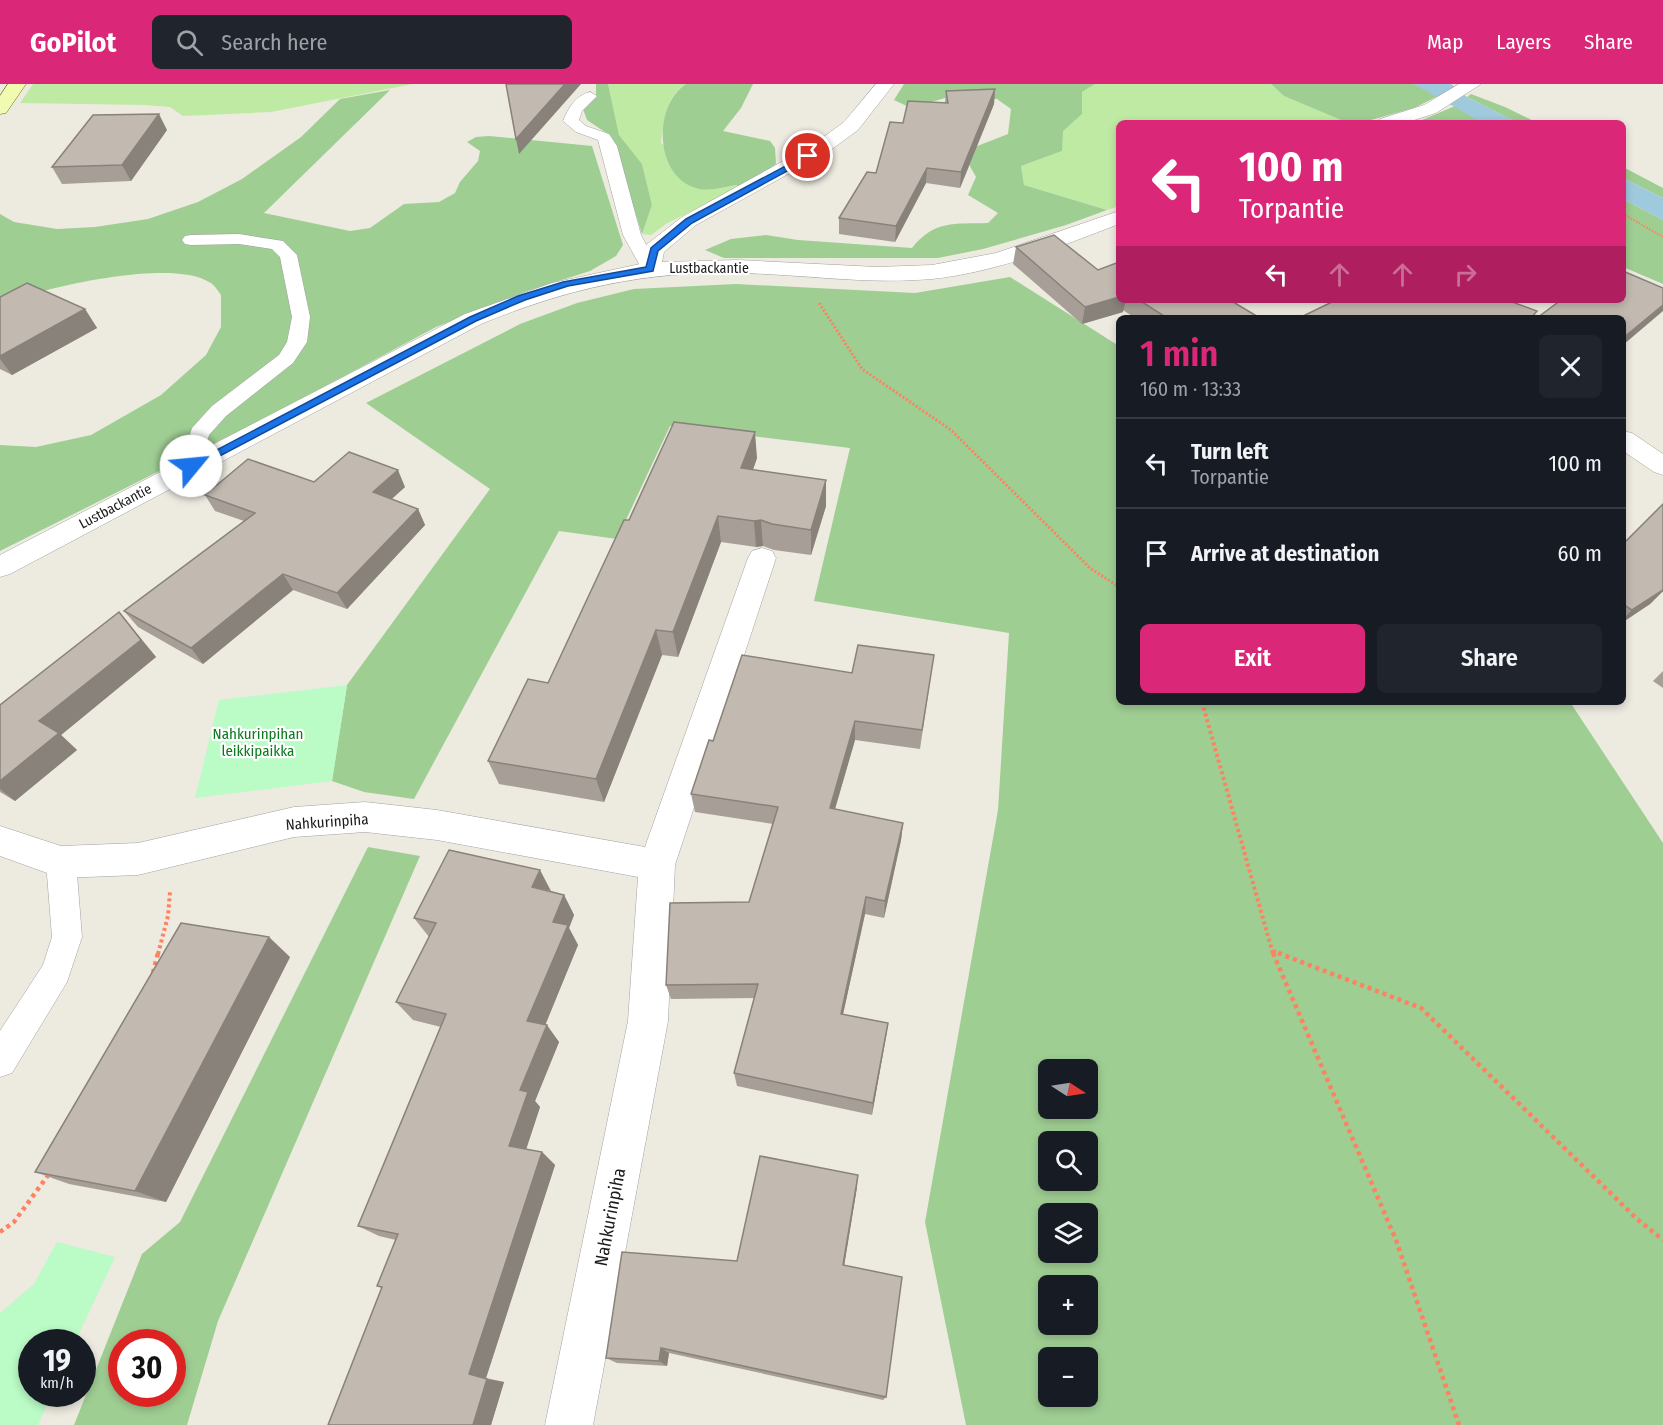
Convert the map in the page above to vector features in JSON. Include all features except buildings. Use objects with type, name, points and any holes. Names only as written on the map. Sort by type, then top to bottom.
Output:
[{"type":"street","points":[[0,109],[17,84]]},
{"type":"street","points":[[650,269],[654,250],[669,235],[689,221],[822,148],[851,126],[885,84]]},
{"type":"street","points":[[1395,120],[1439,104],[1472,84]]},
{"type":"street","name":"Lustbackantie","points":[[7,558],[191,466],[492,310],[567,284],[650,269],[711,266],[891,273],[933,272],[1039,246],[1116,218]]},
{"type":"street","points":[[1626,441],[1663,466]]},
{"type":"street","name":"Nahkurinpiha","points":[[569,1425],[648,1021],[657,865],[762,558]]},
{"type":"street","name":"Nahkurinpiha","points":[[4,848],[61,862],[138,859],[294,822],[365,817],[437,825],[657,865]]},
{"type":"lane","points":[[590,96],[575,109],[571,121],[581,129],[604,136],[609,146],[632,235],[650,269]]},
{"type":"lane","points":[[191,240],[239,239],[277,245],[288,255],[301,317],[297,342],[286,359],[219,411],[199,433],[191,466]]},
{"type":"lane","points":[[0,1061],[56,972],[67,937],[61,862]]},
{"type":"path","points":[[1626,216],[1663,237]]},
{"type":"path","points":[[800,269],[862,369],[951,430],[1024,506],[1090,568],[1116,585]]},
{"type":"path","points":[[1203,705],[1272,951],[1396,1240],[1459,1425]]},
{"type":"path","points":[[151,979],[168,916],[174,850]]},
{"type":"path","points":[[1272,951],[1421,1008],[1637,1219],[1663,1240]]},
{"type":"path","points":[[0,1232],[14,1222],[54,1166]]},
{"type":"green space","points":[[33,84],[413,84],[271,112],[183,116],[170,107],[20,103]]},
{"type":"green space","points":[[596,84],[608,84],[619,135],[642,164],[652,205],[642,234],[611,136],[587,120],[583,109],[596,97]]},
{"type":"green space","points":[[608,84],[686,84],[679,89],[667,110],[661,143],[717,189],[738,185],[737,188],[666,224],[651,235],[642,234],[652,205],[642,164],[619,135]]},
{"type":"green space","points":[[686,84],[753,84],[741,108],[723,131],[770,141],[775,148],[776,164],[754,180],[737,188],[737,185],[706,190],[682,181],[672,170],[663,139],[668,107],[675,94]]},
{"type":"green space","points":[[904,84],[1095,84],[1082,92],[1082,114],[1063,131],[1062,151],[1021,166],[1024,185],[1107,210],[1066,225],[983,249],[938,258],[724,258],[705,250],[731,239],[766,235],[798,240],[912,248],[928,232],[946,225],[988,223],[998,213],[968,195],[976,177],[962,152],[1008,134],[1011,109],[997,99],[945,98],[911,108],[894,100]]},
{"type":"green space","points":[[1095,84],[1271,84],[1284,96],[1341,120],[1116,120],[1116,207],[1107,210],[1024,185],[1021,166],[1062,151],[1062,131],[1082,114],[1082,92]]},
{"type":"green space","points":[[1271,84],[1414,84],[1438,96],[1414,108],[1371,120],[1341,120],[1284,96]]},
{"type":"green space","points":[[390,90],[264,213],[350,231],[370,228],[404,204],[439,202],[455,193],[460,182],[478,161],[480,151],[467,142],[476,137],[489,136],[592,146],[623,245],[616,256],[590,271],[527,291],[436,327],[277,412],[0,551],[0,445],[36,447],[91,435],[161,395],[206,355],[221,327],[221,295],[211,283],[191,275],[137,274],[74,284],[0,305],[0,214],[14,222],[57,229],[95,227],[148,219],[198,202],[242,179],[301,137],[340,99]]},
{"type":"green space","points":[[1471,94],[1532,120],[1512,120],[1467,97]]},
{"type":"green space","points":[[1455,106],[1478,120],[1422,120]]},
{"type":"green space","points":[[1626,169],[1663,188],[1663,198],[1626,180]]},
{"type":"green space","points":[[1626,201],[1663,220],[1663,284],[1626,268]]},
{"type":"green space","points":[[1010,277],[1116,344],[1116,705],[1572,705],[1663,843],[1663,1425],[966,1425],[925,1222],[998,810],[1009,633],[814,601],[850,448],[670,426],[617,539],[559,531],[414,799],[364,792],[332,781],[347,685],[490,489],[366,403],[520,324],[577,303],[634,289],[736,284],[915,293]]},
{"type":"green space","name":"Nahkurinpihan leikkipaikka","points":[[347,685],[332,781],[195,798],[219,700]]},
{"type":"green space","points":[[368,847],[420,856],[218,1321],[187,1425],[74,1425],[81,1407],[96,1407],[96,1370],[108,1340],[108,1407],[186,1407],[186,1329],[112,1329],[142,1254],[180,1222]]},
{"type":"green space","points":[[57,1242],[115,1257],[81,1329],[18,1329],[18,1407],[46,1407],[38,1425],[0,1425],[0,1313],[34,1284]]},
{"type":"water","points":[[1414,84],[1451,84],[1467,97],[1512,120],[1478,120]]},
{"type":"water","points":[[1626,180],[1663,198],[1663,220],[1626,201]]},
{"type":"route","points":[[191,466],[473,319],[522,298],[567,284],[650,269],[654,250],[669,235],[689,221],[808,156]]}]
